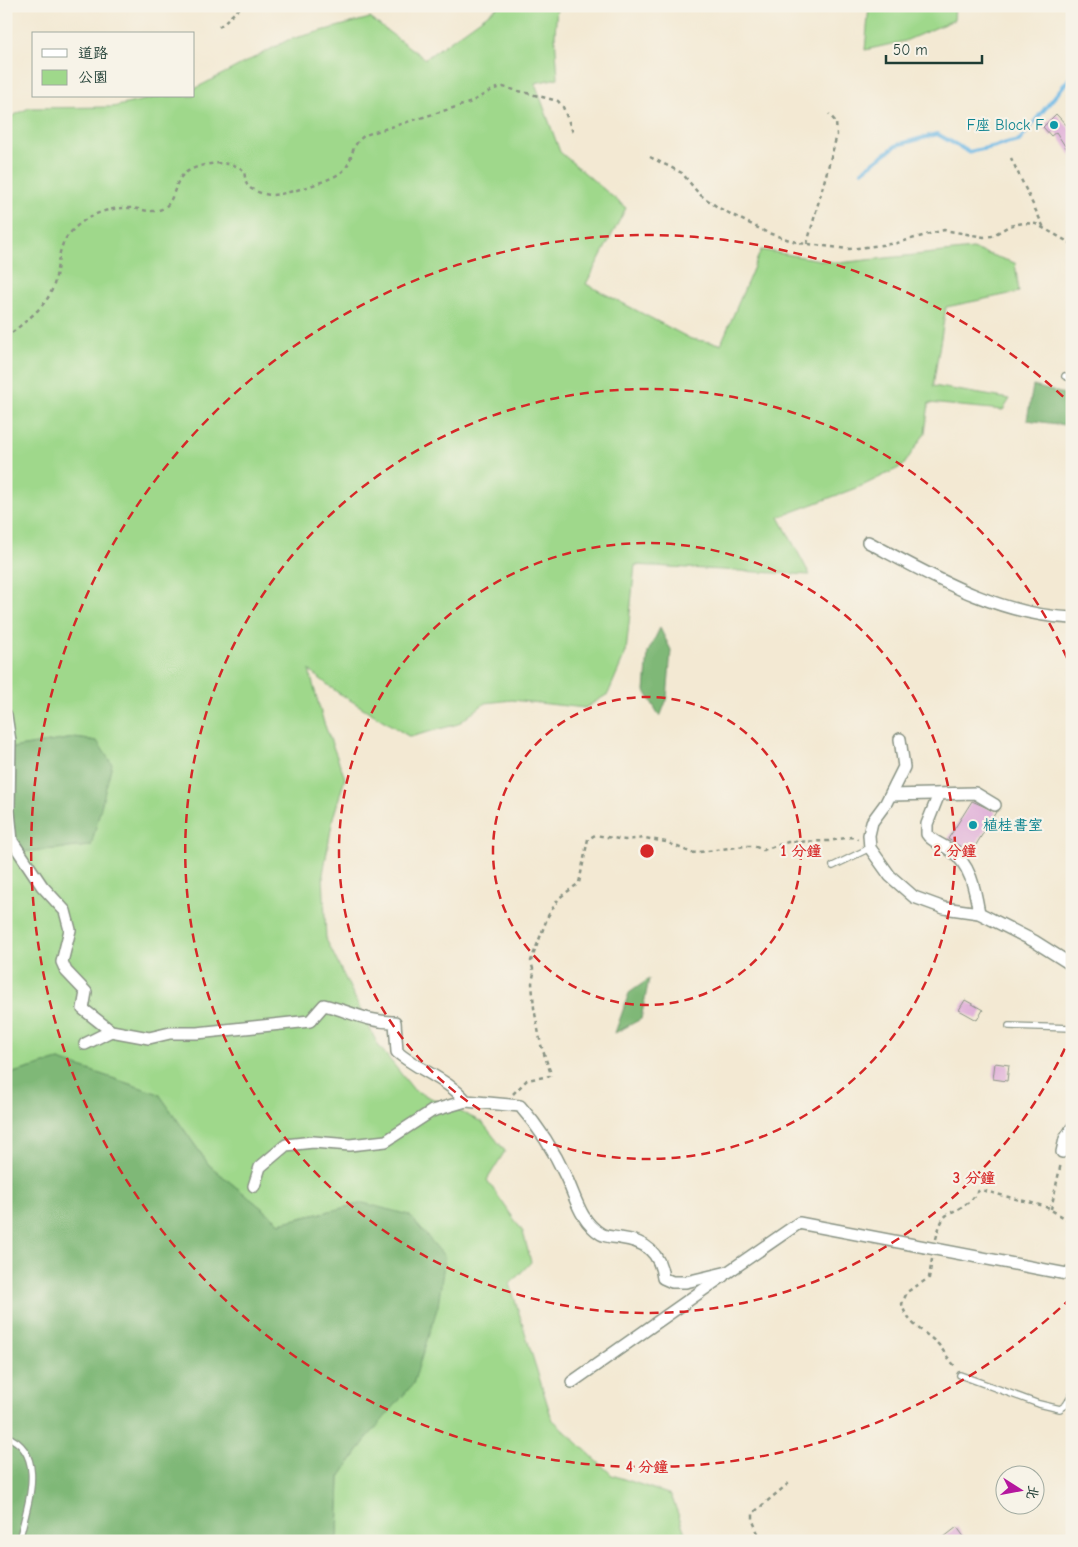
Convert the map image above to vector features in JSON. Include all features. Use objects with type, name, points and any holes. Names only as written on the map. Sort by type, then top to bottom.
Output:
[{"type":"street","points":[[868,542],[946,583],[997,604],[1020,612],[1072,618]]},
{"type":"street","points":[[6,715],[10,741],[9,811],[12,841],[42,886],[66,911],[70,930],[62,962],[66,971],[86,992],[83,1009],[111,1031],[150,1038],[170,1033],[197,1033],[310,1021],[324,1005],[352,1012],[377,1023],[395,1022],[397,1052],[408,1062],[459,1092],[466,1101]]},
{"type":"street","points":[[900,739],[904,767],[891,794],[872,822],[868,835],[869,848],[890,876],[914,898],[936,906],[979,913],[1034,941],[1072,965]]},
{"type":"street","points":[[891,794],[975,793],[995,805]]},
{"type":"street","points":[[939,794],[927,824],[927,834],[932,840],[950,850],[964,865],[976,894],[979,913]]},
{"type":"street","points":[[85,1044],[111,1031]]},
{"type":"street","points":[[254,1186],[260,1167],[286,1145],[313,1142],[350,1145],[386,1141],[432,1111],[466,1101],[520,1106],[529,1116],[566,1175],[577,1206],[588,1223],[602,1236],[625,1238],[647,1246],[660,1260],[663,1278],[666,1281],[686,1282],[728,1272]]},
{"type":"street","points":[[1062,1152],[1065,1139],[1072,1128]]},
{"type":"street","points":[[572,1382],[799,1223],[1072,1276]]},
{"type":"lane","points":[[1065,376],[1072,379]]},
{"type":"lane","points":[[833,866],[869,848]]},
{"type":"lane","points":[[1009,1026],[1072,1028]]},
{"type":"lane","points":[[960,1375],[1039,1404],[1060,1409],[1066,1405],[1072,1395]]},
{"type":"lane","points":[[6,1436],[15,1440],[25,1450],[32,1472],[20,1541]]},
{"type":"path","points":[[219,28],[242,6]]},
{"type":"path","points":[[6,338],[50,294],[62,244],[69,233],[81,222],[95,214],[113,208],[158,210],[166,206],[181,177],[188,172],[221,162],[231,163],[244,171],[248,186],[264,194],[281,194],[344,171],[356,142],[365,135],[469,103],[494,88],[503,87],[558,101],[563,106],[574,135]]},
{"type":"path","points":[[807,244],[837,135],[836,122],[829,114]]},
{"type":"path","points":[[650,157],[682,173],[698,194],[719,208],[768,233],[807,244],[849,249],[871,247],[944,230],[984,237],[992,236],[1017,223],[1036,224],[1072,244]]},
{"type":"path","points":[[1011,158],[1045,229]]},
{"type":"path","points":[[511,1105],[510,1097],[528,1080],[546,1078],[550,1073],[541,1045],[534,1008],[532,983],[534,972],[530,961],[540,932],[559,898],[579,883],[588,839],[595,835],[625,840],[645,838],[666,842],[692,853],[745,846],[754,846],[763,850],[788,842],[829,841],[851,837],[858,839],[869,848]]},
{"type":"path","points":[[1050,1209],[1056,1194],[1062,1152]]},
{"type":"path","points":[[761,1541],[753,1521],[753,1513],[789,1483]]},
{"type":"green space","points":[[499,6],[557,6],[555,35],[558,78],[535,83],[560,152],[626,208],[586,284],[691,339],[721,344],[761,250],[838,263],[973,249],[1015,263],[1019,292],[946,307],[933,386],[1010,399],[1003,410],[929,403],[925,433],[903,466],[864,485],[779,517],[810,575],[635,565],[626,652],[608,694],[585,708],[512,700],[485,703],[458,724],[410,737],[337,692],[309,670],[324,723],[345,778],[333,818],[323,874],[326,939],[378,1045],[414,1090],[482,1122],[505,1151],[487,1180],[523,1232],[531,1262],[510,1284],[552,1419],[612,1475],[671,1495],[688,1541],[336,1541],[338,1536],[340,1477],[367,1438],[363,1203],[280,1223],[209,1165],[159,1094],[59,1060],[6,1075],[6,853],[91,846],[97,741],[74,738],[6,749],[6,119],[29,108],[113,107],[153,98],[195,98],[195,88],[288,40],[370,18],[425,59]]},
{"type":"green space","points":[[869,6],[955,6],[954,20],[905,41],[865,50]]},
{"type":"green space","points":[[1033,386],[1072,396],[1072,426],[1027,420]]},
{"type":"green space","points":[[660,628],[671,650],[667,699],[660,717],[645,691],[648,652]]},
{"type":"green space","points":[[74,738],[97,741],[112,764],[91,846],[6,853],[6,749]]},
{"type":"green space","points":[[649,979],[641,1019],[615,1033],[629,993]]},
{"type":"green space","points":[[59,1060],[159,1094],[209,1165],[280,1223],[363,1203],[409,1215],[445,1257],[438,1306],[413,1384],[367,1438],[340,1477],[338,1536],[336,1541],[6,1541],[6,1075]]},
{"type":"building","points":[[1056,114],[1072,131],[1072,157],[1056,132],[1051,136],[1043,127]]},
{"type":"building","name":"植桂書室","points":[[972,801],[996,812],[971,853],[948,839]]},
{"type":"building","points":[[965,1000],[983,1010],[977,1020],[959,1010]]},
{"type":"building","points":[[995,1063],[1009,1065],[1007,1081],[993,1079]]},
{"type":"building","points":[[957,1527],[967,1541],[939,1541]]},
{"type":"waterway","points":[[862,171],[897,145],[937,134],[969,152],[1019,141],[1072,75]]},
{"type":"place","name":"F座 Block F","points":[[1054,125]]},
{"type":"place","name":"植桂書室","points":[[973,825]]}]
